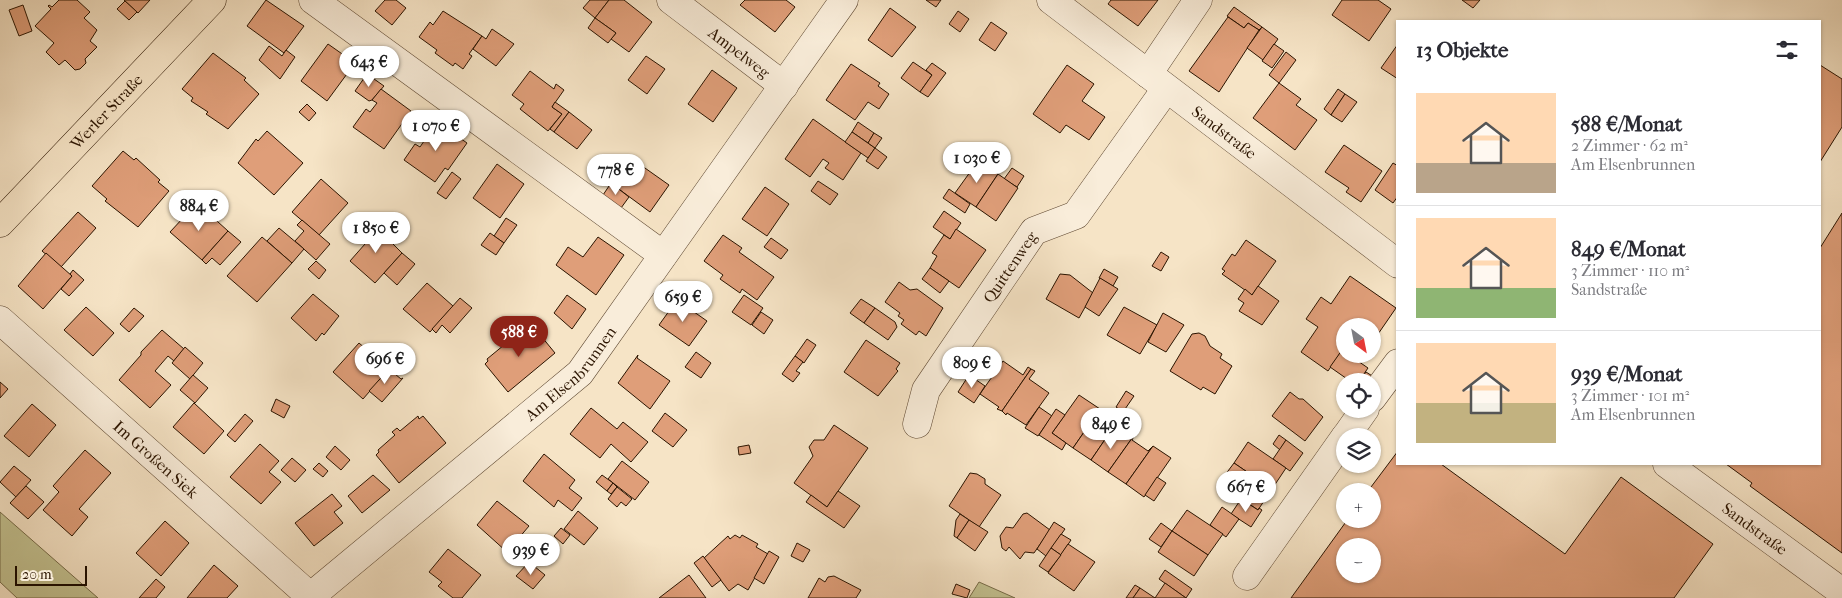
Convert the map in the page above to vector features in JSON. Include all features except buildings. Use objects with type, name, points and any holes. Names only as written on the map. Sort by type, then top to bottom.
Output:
[{"type":"main road","name":"Werler Straße","points":[[0,223],[212,0]]},
{"type":"street","points":[[313,0],[663,255]]},
{"type":"street","name":"Ampelweg","points":[[671,0],[784,86]]},
{"type":"street","name":"Am Elsenbrunnen","points":[[311,597],[580,373],[844,0]]},
{"type":"street","name":"Sandstraße","points":[[1051,0],[1396,262]]},
{"type":"street","name":"Quittenweg","points":[[918,424],[926,390],[1034,231],[1076,215],[1157,82],[1198,0]]},
{"type":"street","name":"Im Großen Siek","points":[[0,320],[311,597]]},
{"type":"street","points":[[1381,386],[1396,366]]},
{"type":"street","points":[[1247,576],[1336,450]]},
{"type":"street","name":"Sandstraße","points":[[1668,465],[1842,592]]},
{"type":"shaded area","points":[[0,512],[98,598],[17,598],[0,582]]},
{"type":"shaded area","points":[[979,582],[1015,598],[969,598]]}]
